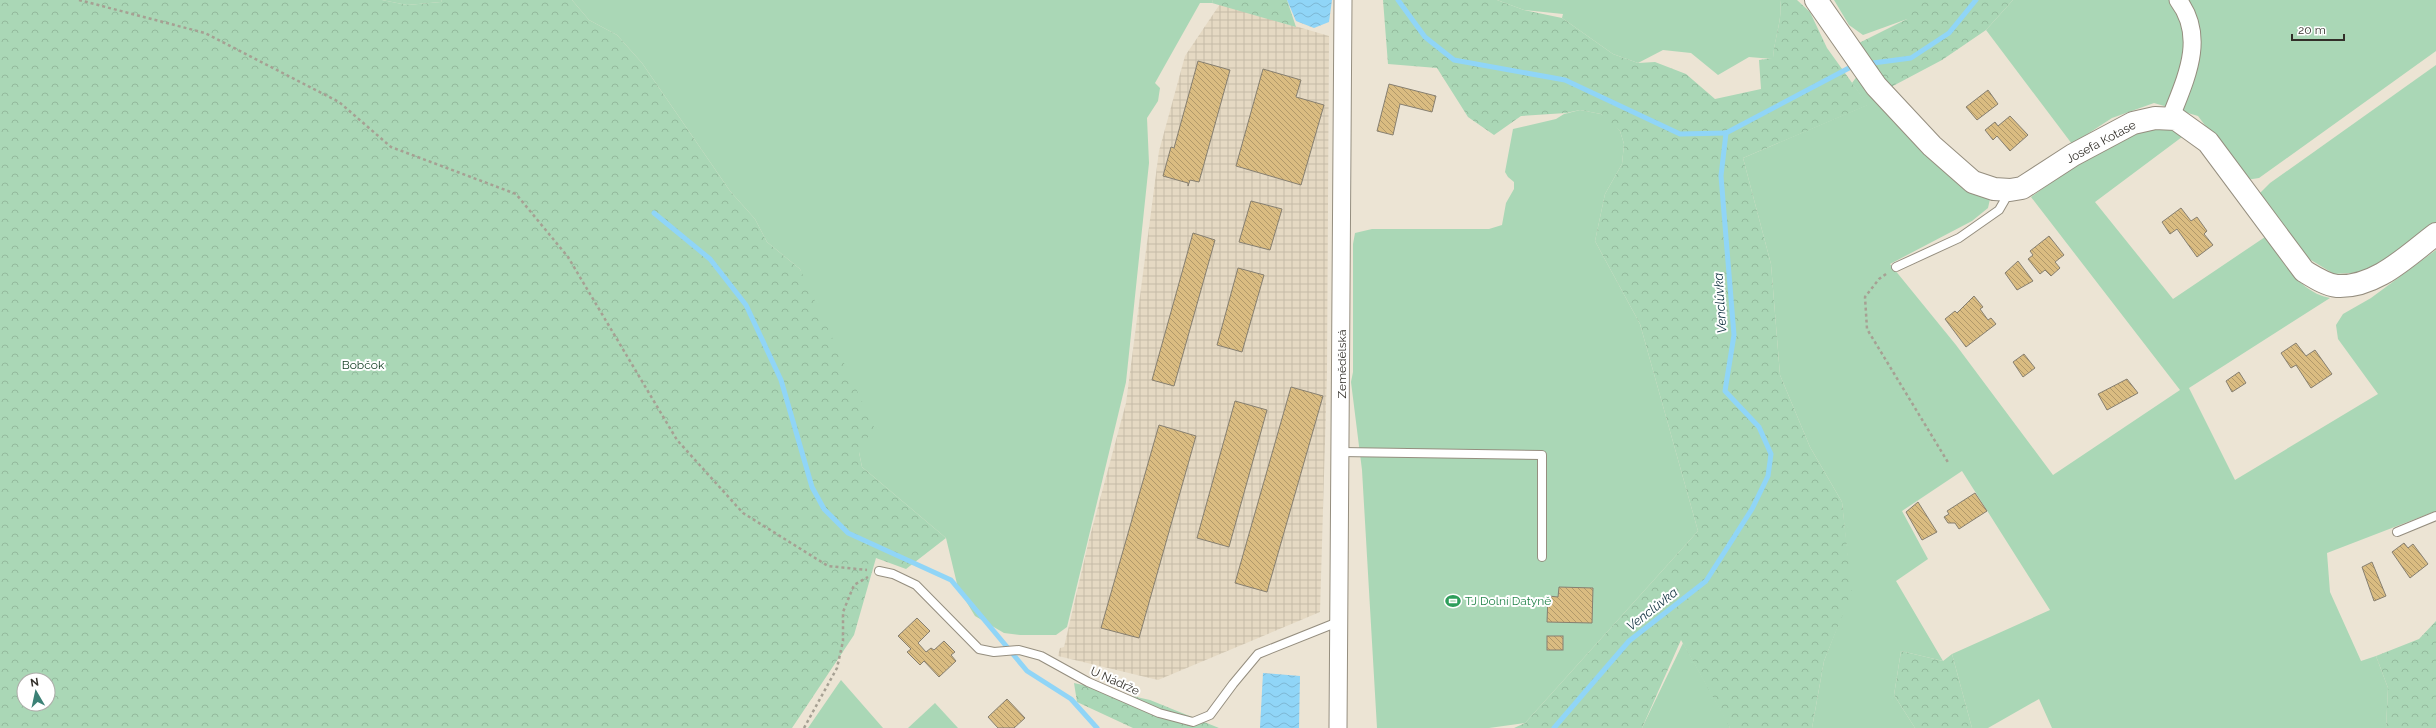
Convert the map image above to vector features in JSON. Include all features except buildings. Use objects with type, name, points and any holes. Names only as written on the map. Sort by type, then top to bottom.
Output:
[{"type":"street","name":"Zemědělská","points":[[1338,728],[1344,0]]},
{"type":"street","name":"Josefa Kotase","points":[[1816,0],[1876,86],[1932,146],[1973,182],[1994,189],[2010,190],[2022,188],[2073,155],[2133,122],[2155,118],[2170,119],[2182,123],[2208,142],[2304,271],[2321,281],[2337,286],[2361,283],[2386,272],[2436,234]]},
{"type":"street","points":[[2170,119],[2186,77],[2194,40],[2191,20],[2178,0]]},
{"type":"lane","points":[[1896,267],[1959,238],[1999,210],[2010,190]]},
{"type":"lane","points":[[1341,452],[1542,455],[1542,557]]},
{"type":"lane","points":[[2397,532],[2436,516]]},
{"type":"lane","name":"U Nádrže","points":[[879,571],[893,574],[916,585],[979,649],[994,652],[1019,650],[1041,656],[1088,682],[1159,713],[1193,722],[1210,715],[1258,654],[1338,622]]},
{"type":"path","points":[[79,0],[205,33],[339,102],[391,147],[516,194],[568,257],[677,440],[743,513],[828,566],[879,571]]},
{"type":"path","points":[[1896,267],[1879,279],[1865,297],[1867,329],[1949,464]]},
{"type":"path","points":[[804,728],[837,668],[843,641],[843,612],[854,585],[879,571]]},
{"type":"shaded area","points":[[1220,4],[1329,36],[1327,373],[1320,612],[1158,680],[1058,656],[1060,648],[1064,647],[1089,540],[1126,403],[1159,151],[1185,56]]},
{"type":"green space","name":"Bobčok","points":[[0,0],[382,0],[407,5],[441,2],[442,0],[572,0],[589,20],[617,35],[642,63],[730,191],[755,219],[767,242],[800,269],[874,427],[859,452],[862,467],[946,538],[906,569],[876,558],[854,635],[792,728],[0,728]]},
{"type":"green space","points":[[382,0],[442,0],[441,2],[407,5]]},
{"type":"green space","points":[[572,0],[1213,0],[1212,3],[1200,3],[1155,83],[1160,88],[1158,101],[1147,118],[1149,163],[1126,382],[1067,627],[1056,635],[1020,635],[1004,633],[975,616],[958,588],[946,538],[862,467],[859,452],[800,269],[767,242],[755,219],[730,191],[642,63],[617,35],[589,20]]},
{"type":"green space","points":[[1213,0],[1287,0],[1296,27],[1212,3]]},
{"type":"green space","points":[[1383,0],[1497,0],[1524,10],[1562,18],[1613,54],[1638,63],[1655,62],[1686,74],[1715,99],[1761,89],[1759,60],[1773,58],[1781,7],[1780,0],[1797,0],[1810,12],[1827,48],[1868,105],[1743,158],[1771,264],[1780,375],[1810,447],[1842,502],[1852,592],[1824,661],[1812,728],[1730,728],[1681,640],[1642,728],[1514,728],[1525,723],[1698,531],[1640,324],[1595,241],[1605,194],[1622,164],[1624,144],[1620,131],[1601,114],[1580,110],[1566,113],[1521,116],[1494,135],[1468,117],[1437,68],[1388,64]]},
{"type":"green space","points":[[1497,0],[1780,0],[1781,7],[1773,59],[1749,57],[1718,75],[1691,53],[1663,50],[1638,63],[1613,54],[1562,18],[1563,14],[1524,10]]},
{"type":"green space","points":[[1834,0],[1917,0],[1910,18],[1863,35],[1849,25]]},
{"type":"green space","points":[[1916,0],[2013,0],[1986,30],[1942,60],[1891,87],[1875,74],[1859,43],[1907,19]]},
{"type":"green space","points":[[2013,0],[2436,0],[2436,51],[2259,178],[2246,180],[2198,116],[2154,103],[2112,118],[2072,144],[1986,30]]},
{"type":"green space","points":[[2436,65],[2436,225],[2367,272],[2334,274],[2301,254],[2256,197],[2270,183]]},
{"type":"green space","points":[[1858,75],[1954,172],[1990,199],[1988,208],[1972,221],[1890,264],[1956,345],[2053,475],[2180,390],[2031,197],[2074,166],[2109,144],[2142,130],[2156,127],[2167,128],[2186,134],[2095,202],[2173,299],[2265,237],[2285,265],[2301,282],[2319,295],[2330,298],[2189,388],[2235,480],[2378,394],[2338,339],[2336,325],[2343,314],[2371,298],[2436,250],[2436,511],[2327,553],[2330,592],[2361,661],[2376,656],[2388,688],[2386,728],[2052,728],[2039,699],[1988,728],[1972,728],[1952,654],[2050,610],[1962,471],[1902,511],[1928,559],[1896,581],[1943,661],[1901,651],[1894,695],[1915,728],[1812,728],[1824,661],[1851,592],[1842,502],[1810,447],[1780,375],[1771,264],[1743,158],[1867,105],[1852,83]]},
{"type":"green space","points":[[1580,110],[1601,114],[1610,120],[1620,131],[1624,144],[1622,164],[1605,194],[1595,241],[1640,324],[1698,531],[1525,723],[1489,728],[1377,728],[1362,470],[1351,382],[1353,372],[1353,244],[1355,233],[1372,229],[1489,229],[1502,225],[1506,203],[1514,189],[1514,182],[1505,172],[1513,129],[1556,119],[1564,114]]},
{"type":"green space","points":[[2436,621],[2436,728],[2386,728],[2388,688],[2376,656],[2419,639]]},
{"type":"green space","points":[[1683,643],[1728,723],[1730,728],[1642,728]]},
{"type":"green space","points":[[1901,651],[1943,661],[1952,654],[1972,728],[1915,728],[1894,695]]},
{"type":"green space","points":[[841,680],[883,728],[808,728]]},
{"type":"green space","points":[[1074,683],[1150,700],[1219,728],[1133,728],[1077,702]]},
{"type":"green space","points":[[935,703],[958,728],[908,728]]},
{"type":"water","points":[[1287,0],[1332,0],[1329,22],[1314,28],[1296,21]]},
{"type":"water","points":[[1263,673],[1300,676],[1299,728],[1260,728]]},
{"type":"waterway","points":[[1398,0],[1425,37],[1454,60],[1565,80],[1680,134],[1726,133]]},
{"type":"waterway","name":"Venclůvka","points":[[1873,63],[1911,58],[1949,33],[1976,0]]},
{"type":"waterway","name":"Venclůvka","points":[[1554,728],[1629,641],[1706,581],[1752,509],[1768,476],[1771,454],[1759,427],[1725,391],[1734,335],[1721,176],[1726,133],[1849,68]]},
{"type":"waterway","points":[[654,213],[710,259],[746,305],[781,380],[812,487],[824,509],[848,533],[951,580],[1027,671],[1071,699],[1097,728]]},
{"type":"place","name":"TJ Dolní Datyně","points":[[1453,601]]}]
